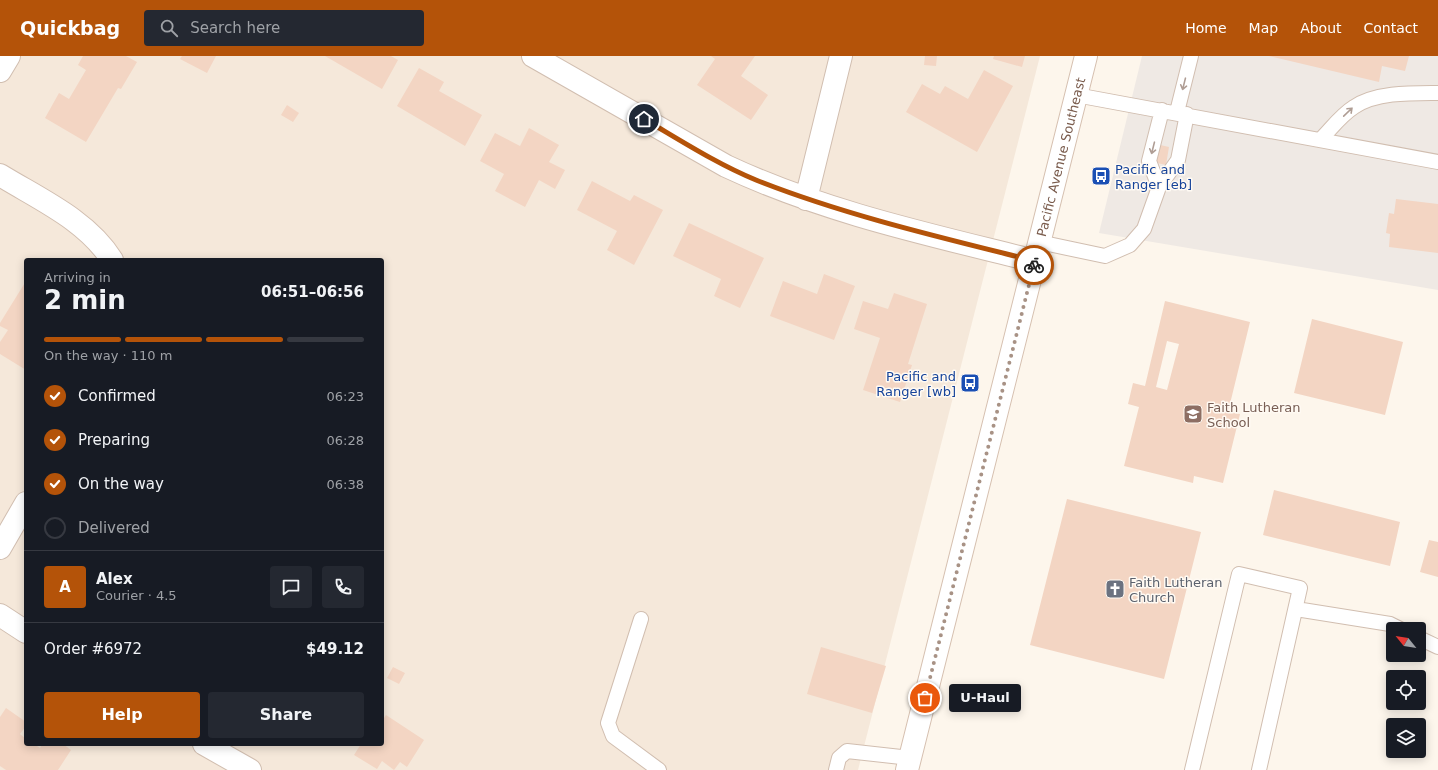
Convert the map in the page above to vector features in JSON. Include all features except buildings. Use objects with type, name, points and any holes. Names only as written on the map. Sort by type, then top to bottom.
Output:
[{"type":"street","points":[[0,71],[9,56]]},
{"type":"street","points":[[533,56],[726,166],[754,179],[806,199],[1037,252]]},
{"type":"street","points":[[806,199],[841,56]]},
{"type":"street","name":"Pacific Avenue Southeast","points":[[908,764],[1086,56]]},
{"type":"street","points":[[0,175],[78,222],[106,251],[111,258]]},
{"type":"street","points":[[0,548],[24,506]]},
{"type":"street","points":[[0,615],[24,631]]},
{"type":"street","points":[[208,746],[250,770]]},
{"type":"lane","points":[[1037,252],[1105,256],[1130,245],[1144,229],[1159,187],[1178,160],[1182,113],[1191,56]]},
{"type":"lane","points":[[1320,140],[1353,108],[1365,101],[1416,93],[1438,93]]},
{"type":"lane","points":[[1076,95],[1182,113],[1438,162]]},
{"type":"lane","points":[[1159,187],[1149,161],[1162,110]]},
{"type":"lane","points":[[1192,770],[1239,574],[1300,588],[1259,770]]},
{"type":"lane","points":[[1296,609],[1386,623]]},
{"type":"lane","points":[[641,619],[608,723],[613,736],[660,770]]},
{"type":"lane","points":[[1426,642],[1438,648]]},
{"type":"lane","points":[[836,770],[839,758],[847,751],[908,764]]},
{"type":"shaded area","points":[[0,56],[1040,56],[858,770],[0,770]]},
{"type":"shaded area","points":[[1142,56],[1438,56],[1438,290],[1099,233]]},
{"type":"way so far","points":[[925,698],[1034,265]]},
{"type":"place","name":"Pacific and Ranger [eb]","points":[[1101,176]]},
{"type":"place","name":"Pacific and Ranger [wb]","points":[[970,383]]},
{"type":"place","name":"Faith Lutheran School","points":[[1193,414]]},
{"type":"place","name":"Faith Lutheran Church","points":[[1115,589]]},
{"type":"place","name":"U-Haul","points":[[925,698]]},
{"type":"route","points":[[644,119],[726,166],[754,179],[806,199],[1035,261],[1034,265]]}]
